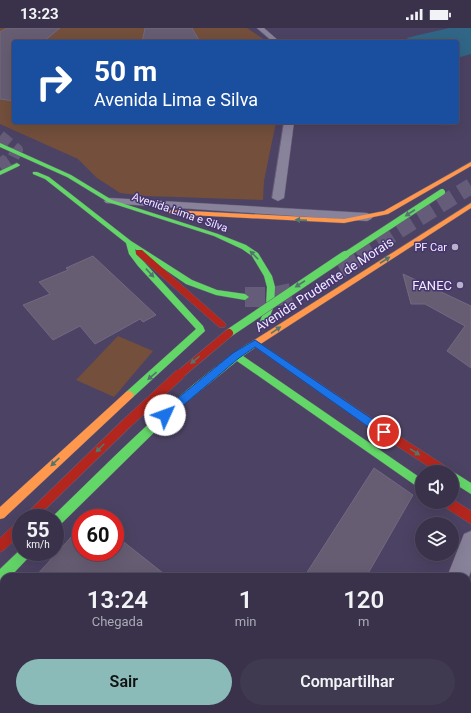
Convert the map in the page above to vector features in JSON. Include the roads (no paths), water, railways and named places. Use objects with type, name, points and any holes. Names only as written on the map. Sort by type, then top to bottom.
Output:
[{"type":"main road","name":"Avenida Lima e Silva","points":[[0,145],[70,176],[110,201],[216,236],[244,247],[254,255],[268,276],[271,287],[268,313],[254,336],[239,353]]},
{"type":"main road","points":[[6,159],[47,178],[129,242],[222,325]]},
{"type":"main road","points":[[140,210],[330,222],[344,221],[389,212],[471,164]]},
{"type":"main road","points":[[0,173],[23,168]]},
{"type":"main road","points":[[38,509],[126,423],[189,365],[242,323],[445,191]]},
{"type":"main road","name":"Avenida Prudente de Morais","points":[[254,336],[471,205]]},
{"type":"main road","points":[[129,242],[198,287],[214,292],[245,297]]},
{"type":"main road","points":[[0,514],[78,441],[201,331],[200,328],[141,264],[133,254],[129,242]]},
{"type":"main road","points":[[254,336],[384,432],[435,465]]},
{"type":"main road","points":[[64,513],[175,405],[239,353],[415,480]]},
{"type":"main road","points":[[459,481],[471,489]]},
{"type":"main road","points":[[458,509],[471,518]]},
{"type":"main road","points":[[0,546],[12,535]]},
{"type":"main road","points":[[5,573],[17,561]]},
{"type":"street","points":[[260,28],[275,40]]},
{"type":"street","points":[[268,210],[278,198],[289,124]]},
{"type":"street","points":[[278,198],[289,211]]},
{"type":"street","points":[[110,201],[368,217]]},
{"type":"street","points":[[459,573],[471,541]]},
{"type":"water","points":[[449,28],[471,28],[471,54],[459,57],[459,40],[412,40],[406,38]]},
{"type":"tunnel","points":[[0,136],[17,150],[13,158],[7,162]]},
{"type":"tunnel","points":[[0,167],[8,161]]},
{"type":"tunnel","points":[[358,256],[471,186]]},
{"type":"tunnel","points":[[339,268],[360,255]]},
{"type":"tunnel","points":[[245,297],[273,297],[291,293]]},
{"type":"place","name":"PF Car","points":[[455,247]]},
{"type":"place","name":"FANEC","points":[[460,285]]}]
